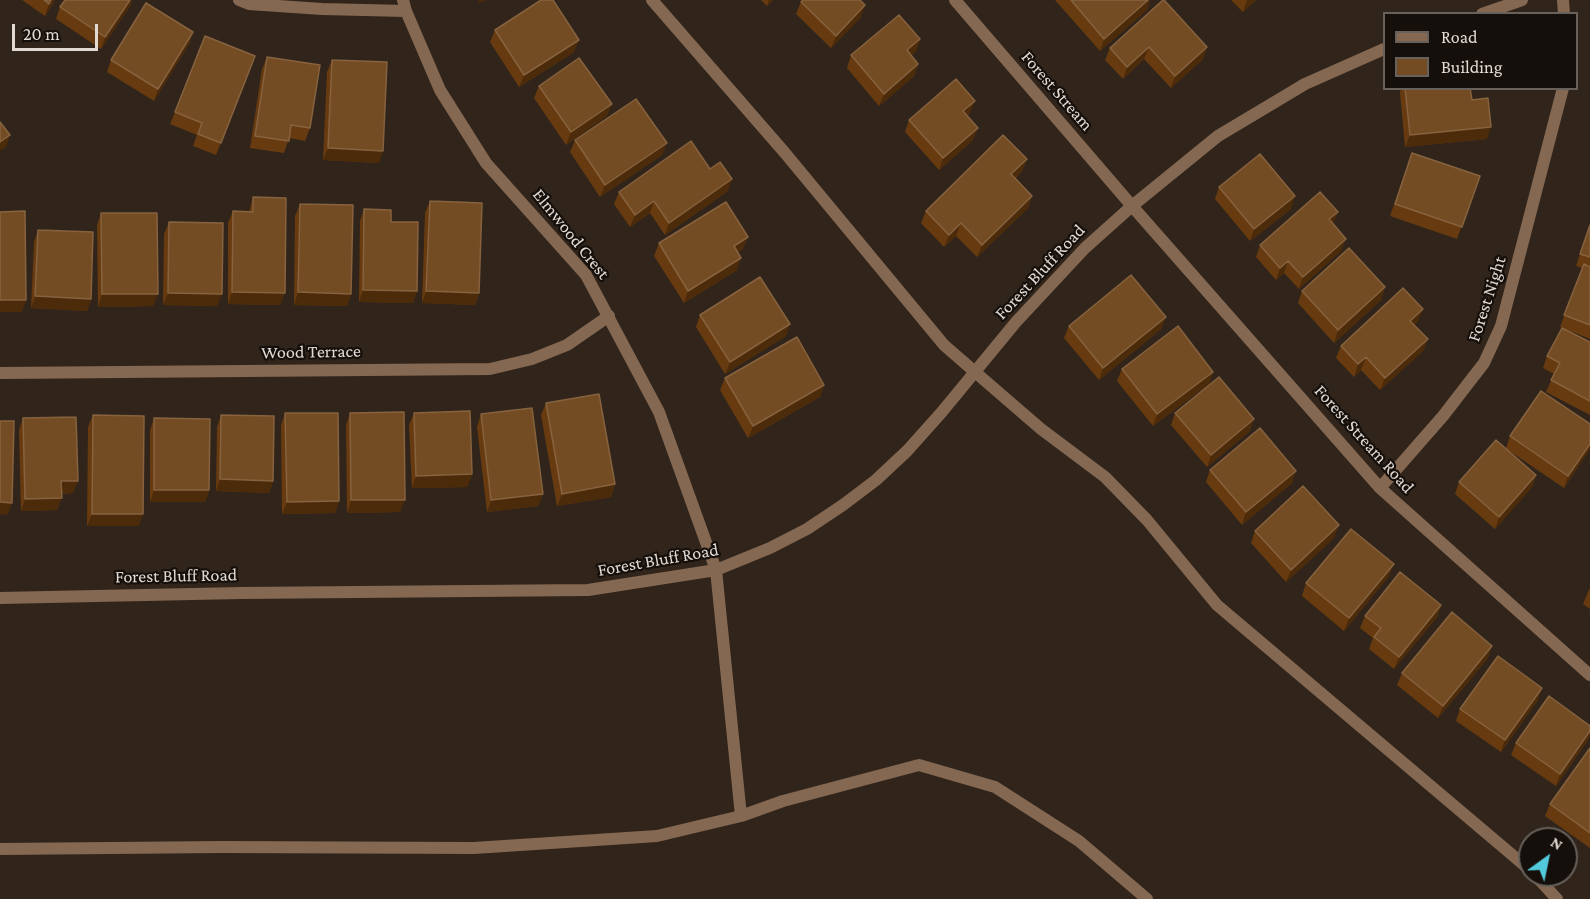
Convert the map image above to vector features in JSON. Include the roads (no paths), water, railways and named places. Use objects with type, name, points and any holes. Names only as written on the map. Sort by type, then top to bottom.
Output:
[{"type":"street","points":[[239,0],[249,4],[322,9],[405,6]]},
{"type":"street","points":[[652,0],[785,153],[944,345],[1041,429],[1105,477],[1147,520],[1217,605],[1518,860]]},
{"type":"street","points":[[1488,12],[1522,0]]},
{"type":"street","name":"Forest Stream","points":[[958,1],[1132,206]]},
{"type":"street","name":"Elmwood Crest","points":[[405,6],[440,90],[486,163],[586,275],[659,412],[716,570],[741,816]]},
{"type":"street","name":"Forest Bluff Road","points":[[0,598],[241,593],[588,591],[716,570],[770,548],[807,529],[876,480],[907,451],[1016,321],[1085,248],[1132,206],[1218,136],[1305,84],[1383,48]]},
{"type":"street","name":"Forest Night","points":[[1380,488],[1443,416],[1484,363],[1501,326],[1562,90]]},
{"type":"street","name":"Forest Stream Road","points":[[1132,206],[1380,488],[1590,675]]},
{"type":"street","name":"Wood Terrace","points":[[0,373],[490,369],[531,359],[567,345],[609,316]]},
{"type":"street","points":[[0,849],[474,848],[657,836],[741,816],[783,801],[919,765],[995,788],[1079,841],[1147,899]]},
{"type":"street","points":[[1546,887],[1557,899]]}]
